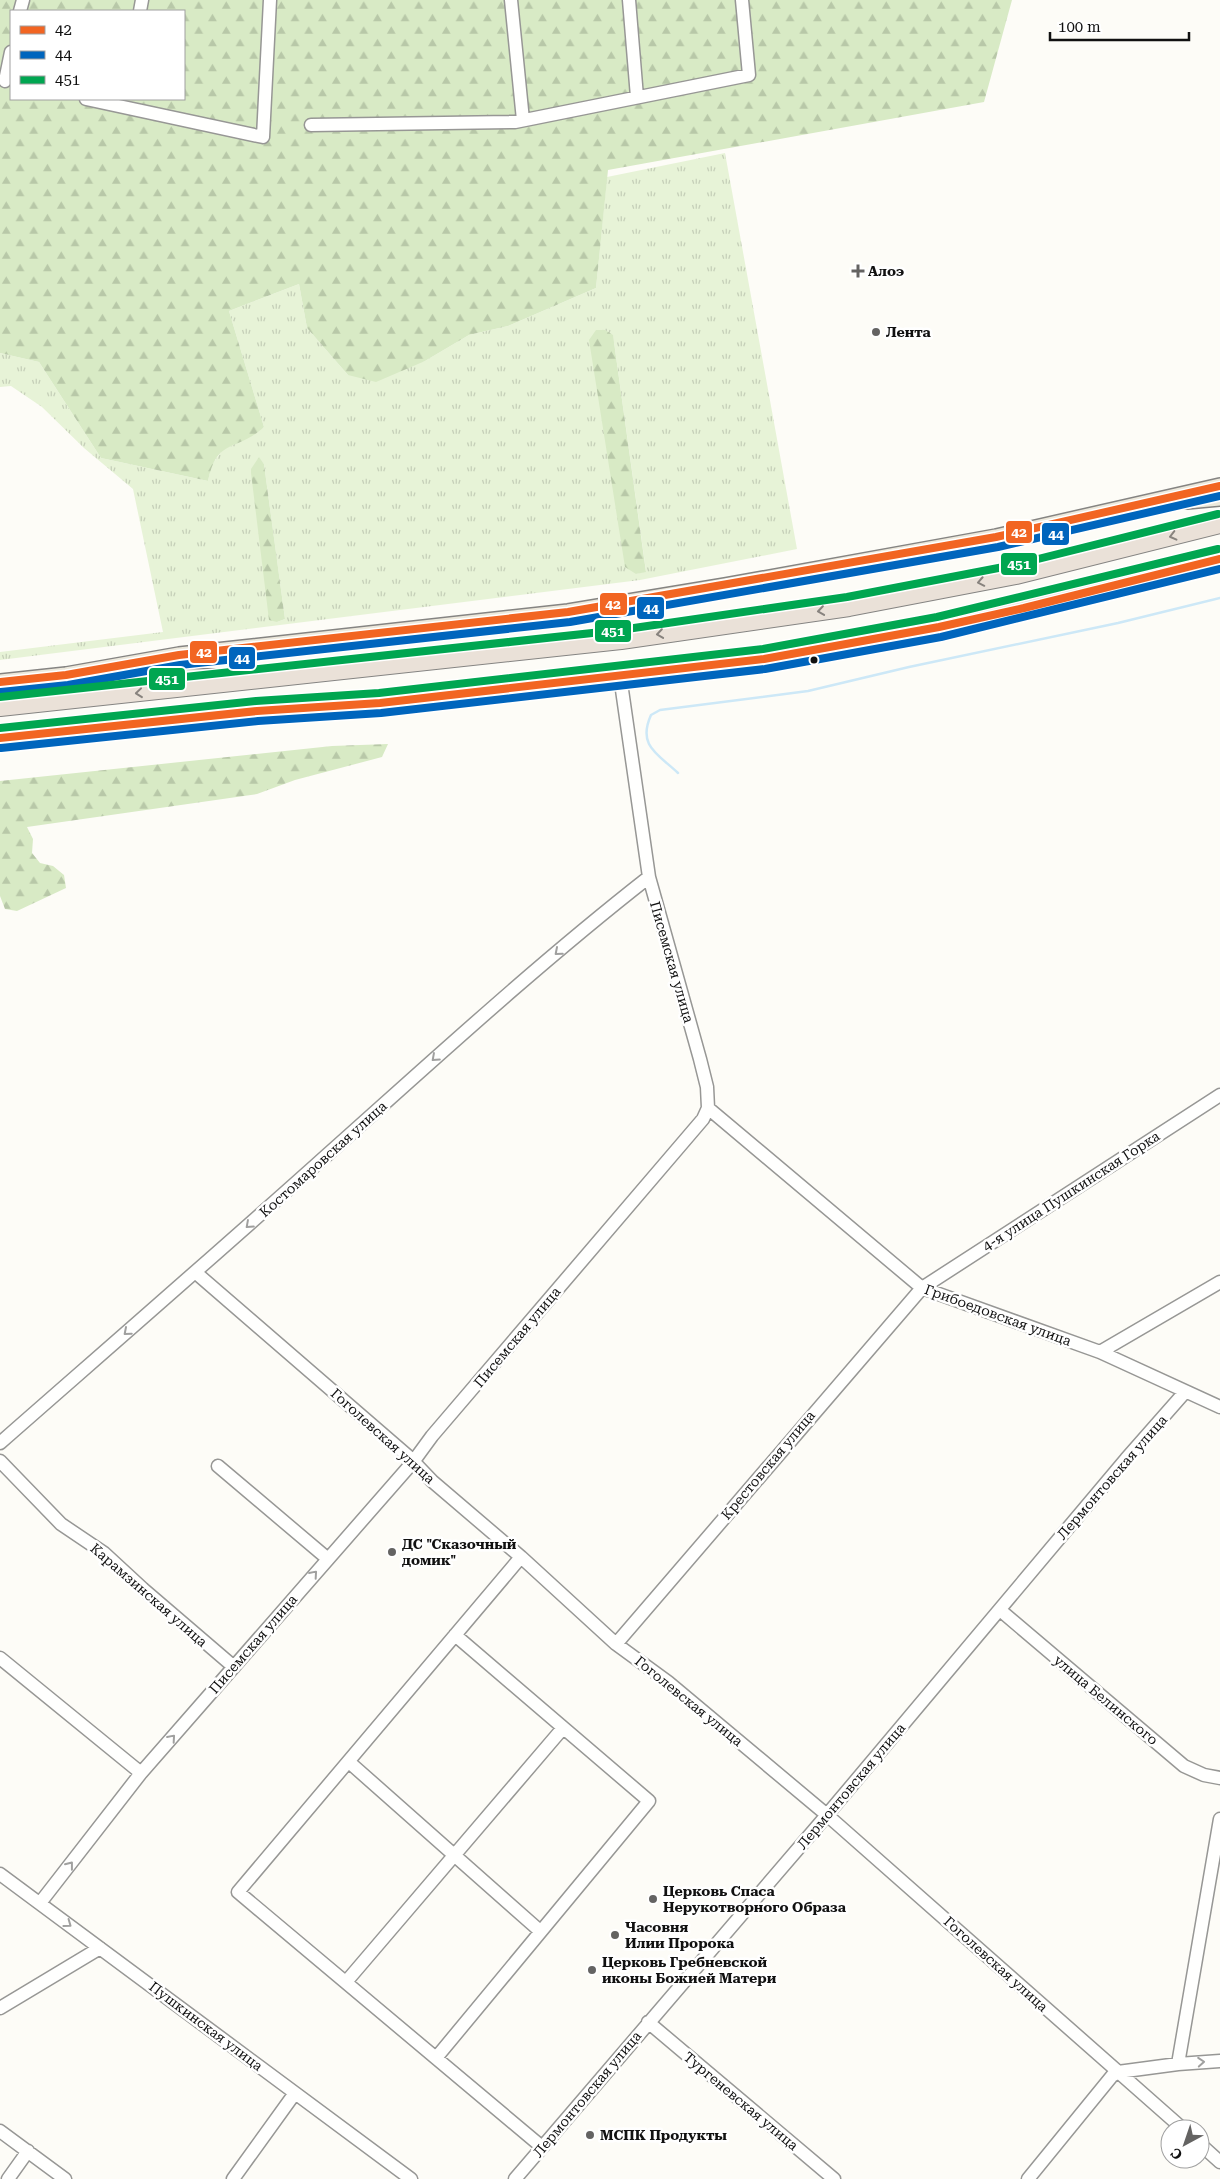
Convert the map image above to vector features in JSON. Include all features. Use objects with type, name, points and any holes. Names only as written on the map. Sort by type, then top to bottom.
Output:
[{"type":"highway","points":[[0,707],[622,640],[850,607],[1016,575],[1220,524]]},
{"type":"highway","points":[[0,738],[257,711],[380,703],[764,659],[939,627],[1024,608],[1220,559]]},
{"type":"main road","points":[[0,682],[66,676],[179,655],[568,612],[996,537],[1220,486]]},
{"type":"main road","points":[[1144,504],[1220,498]]},
{"type":"main road","points":[[66,676],[275,678]]},
{"type":"street","points":[[96,100],[124,103],[263,137],[270,0]]},
{"type":"street","points":[[511,0],[522,120]]},
{"type":"street","points":[[629,0],[637,97]]},
{"type":"street","points":[[311,125],[522,120],[749,75],[742,0]]},
{"type":"street","points":[[5,81],[10,57]]},
{"type":"street","name":"Писемская улица","points":[[40,1904],[141,1773],[413,1462],[432,1436],[703,1119],[708,1108],[707,1087],[649,877],[620,676]]},
{"type":"street","name":"Костомаровская улица","points":[[0,1444],[439,1054],[595,920],[649,877]]},
{"type":"street","name":"4-я улица Пушкинская Горка","points":[[922,1288],[1220,1095]]},
{"type":"street","name":"Грибоедовская улица","points":[[708,1108],[922,1288],[1100,1352],[1220,1407]]},
{"type":"street","name":"Гоголевская улица","points":[[195,1272],[521,1557],[616,1644],[668,1682],[827,1814],[1172,2119]]},
{"type":"street","points":[[1100,1352],[1220,1282]]},
{"type":"street","name":"Крестовская улица","points":[[616,1644],[922,1288]]},
{"type":"street","name":"Лермонтовская улица","points":[[515,2179],[827,1814],[1126,1459],[1186,1392]]},
{"type":"street","name":"Карамзинская улица","points":[[0,1461],[61,1524],[104,1553],[143,1590],[234,1667]]},
{"type":"street","points":[[218,1466],[328,1559]]},
{"type":"street","points":[[521,1557],[238,1892],[542,2147]]},
{"type":"street","name":"улица Белинского","points":[[1000,1610],[1184,1766],[1204,1775],[1220,1778]]},
{"type":"street","points":[[436,2058],[540,1930],[649,1801],[456,1635]]},
{"type":"street","points":[[0,1658],[141,1773]]},
{"type":"street","points":[[346,1982],[563,1728]]},
{"type":"street","points":[[349,1762],[540,1930]]},
{"type":"street","points":[[1178,2064],[1220,1819]]},
{"type":"street","name":"Пушкинская улица","points":[[0,1874],[411,2179]]},
{"type":"street","points":[[0,2008],[100,1948]]},
{"type":"street","name":"Тургеневская улица","points":[[648,2022],[834,2179]]},
{"type":"street","points":[[1028,2179],[1112,2076],[1118,2072],[1178,2064],[1220,2061]]},
{"type":"street","points":[[233,2179],[295,2093]]},
{"type":"street","points":[[0,2131],[65,2179]]},
{"type":"street","points":[[8,2179],[28,2151]]},
{"type":"street","points":[[1210,2153],[1220,2162]]},
{"type":"green space","points":[[0,0],[1012,0],[984,102],[608,170],[596,288],[508,326],[469,335],[425,361],[376,382],[348,375],[307,328],[299,284],[229,311],[264,427],[254,435],[223,451],[212,467],[208,481],[101,458],[39,362],[0,353]]},
{"type":"green space","points":[[725,153],[797,549],[640,580],[0,660],[0,652],[163,632],[133,489],[84,448],[42,407],[11,386],[0,387],[0,353],[39,362],[101,458],[208,481],[211,466],[224,448],[233,445],[264,427],[229,311],[299,284],[307,328],[348,375],[425,361],[469,335],[508,326],[596,288],[607,177]],"holes":[[[613,335],[646,571],[636,574]],[[259,458],[264,464],[285,619],[277,622]]]},
{"type":"green space","points":[[596,330],[605,330],[613,335],[646,572],[636,574],[625,567],[589,340]]},
{"type":"green space","points":[[259,457],[264,464],[285,619],[277,622],[269,620],[251,473],[251,469]]},
{"type":"green space","points":[[388,744],[382,757],[295,780],[257,794],[27,827],[33,839],[32,853],[40,863],[53,866],[64,875],[66,888],[17,911],[5,909],[0,896],[0,781],[332,746]]},
{"type":"waterway","points":[[678,773],[657,754],[648,742],[646,734],[651,715],[660,710],[808,691],[909,667],[1118,623],[1220,598]]},
{"type":"transit line","name":"42","points":[[0,682],[66,675],[179,655],[568,612],[996,537],[1220,486]]},
{"type":"transit line","name":"44","points":[[1,692],[68,685],[180,665],[570,622],[998,547],[1220,496]]},
{"type":"transit line","name":"451","points":[[0,697],[620,630],[847,597],[1014,565],[1218,514]]},
{"type":"transit line","name":"451","points":[[0,728],[256,701],[379,693],[763,649],[937,617],[1218,549]]},
{"type":"transit line","name":"42","points":[[0,738],[257,711],[380,703],[764,659],[939,627],[1024,608],[1220,559]]},
{"type":"transit line","name":"44","points":[[1,748],[258,721],[381,713],[765,669],[941,637],[1220,569]]},
{"type":"place","name":"Алоэ","points":[[858,271]]},
{"type":"place","name":"Лента","points":[[876,332]]},
{"type":"place","name":"ДС \"Сказочный домик\"","points":[[392,1552]]},
{"type":"place","name":"Церковь Спаса Нерукотворного Образа","points":[[653,1899]]},
{"type":"place","name":"Часовня Илии Пророка","points":[[615,1935]]},
{"type":"place","name":"Церковь Гребневской иконы Божией Матери","points":[[592,1970]]},
{"type":"place","name":"МСПК Продукты","points":[[590,2135]]}]
